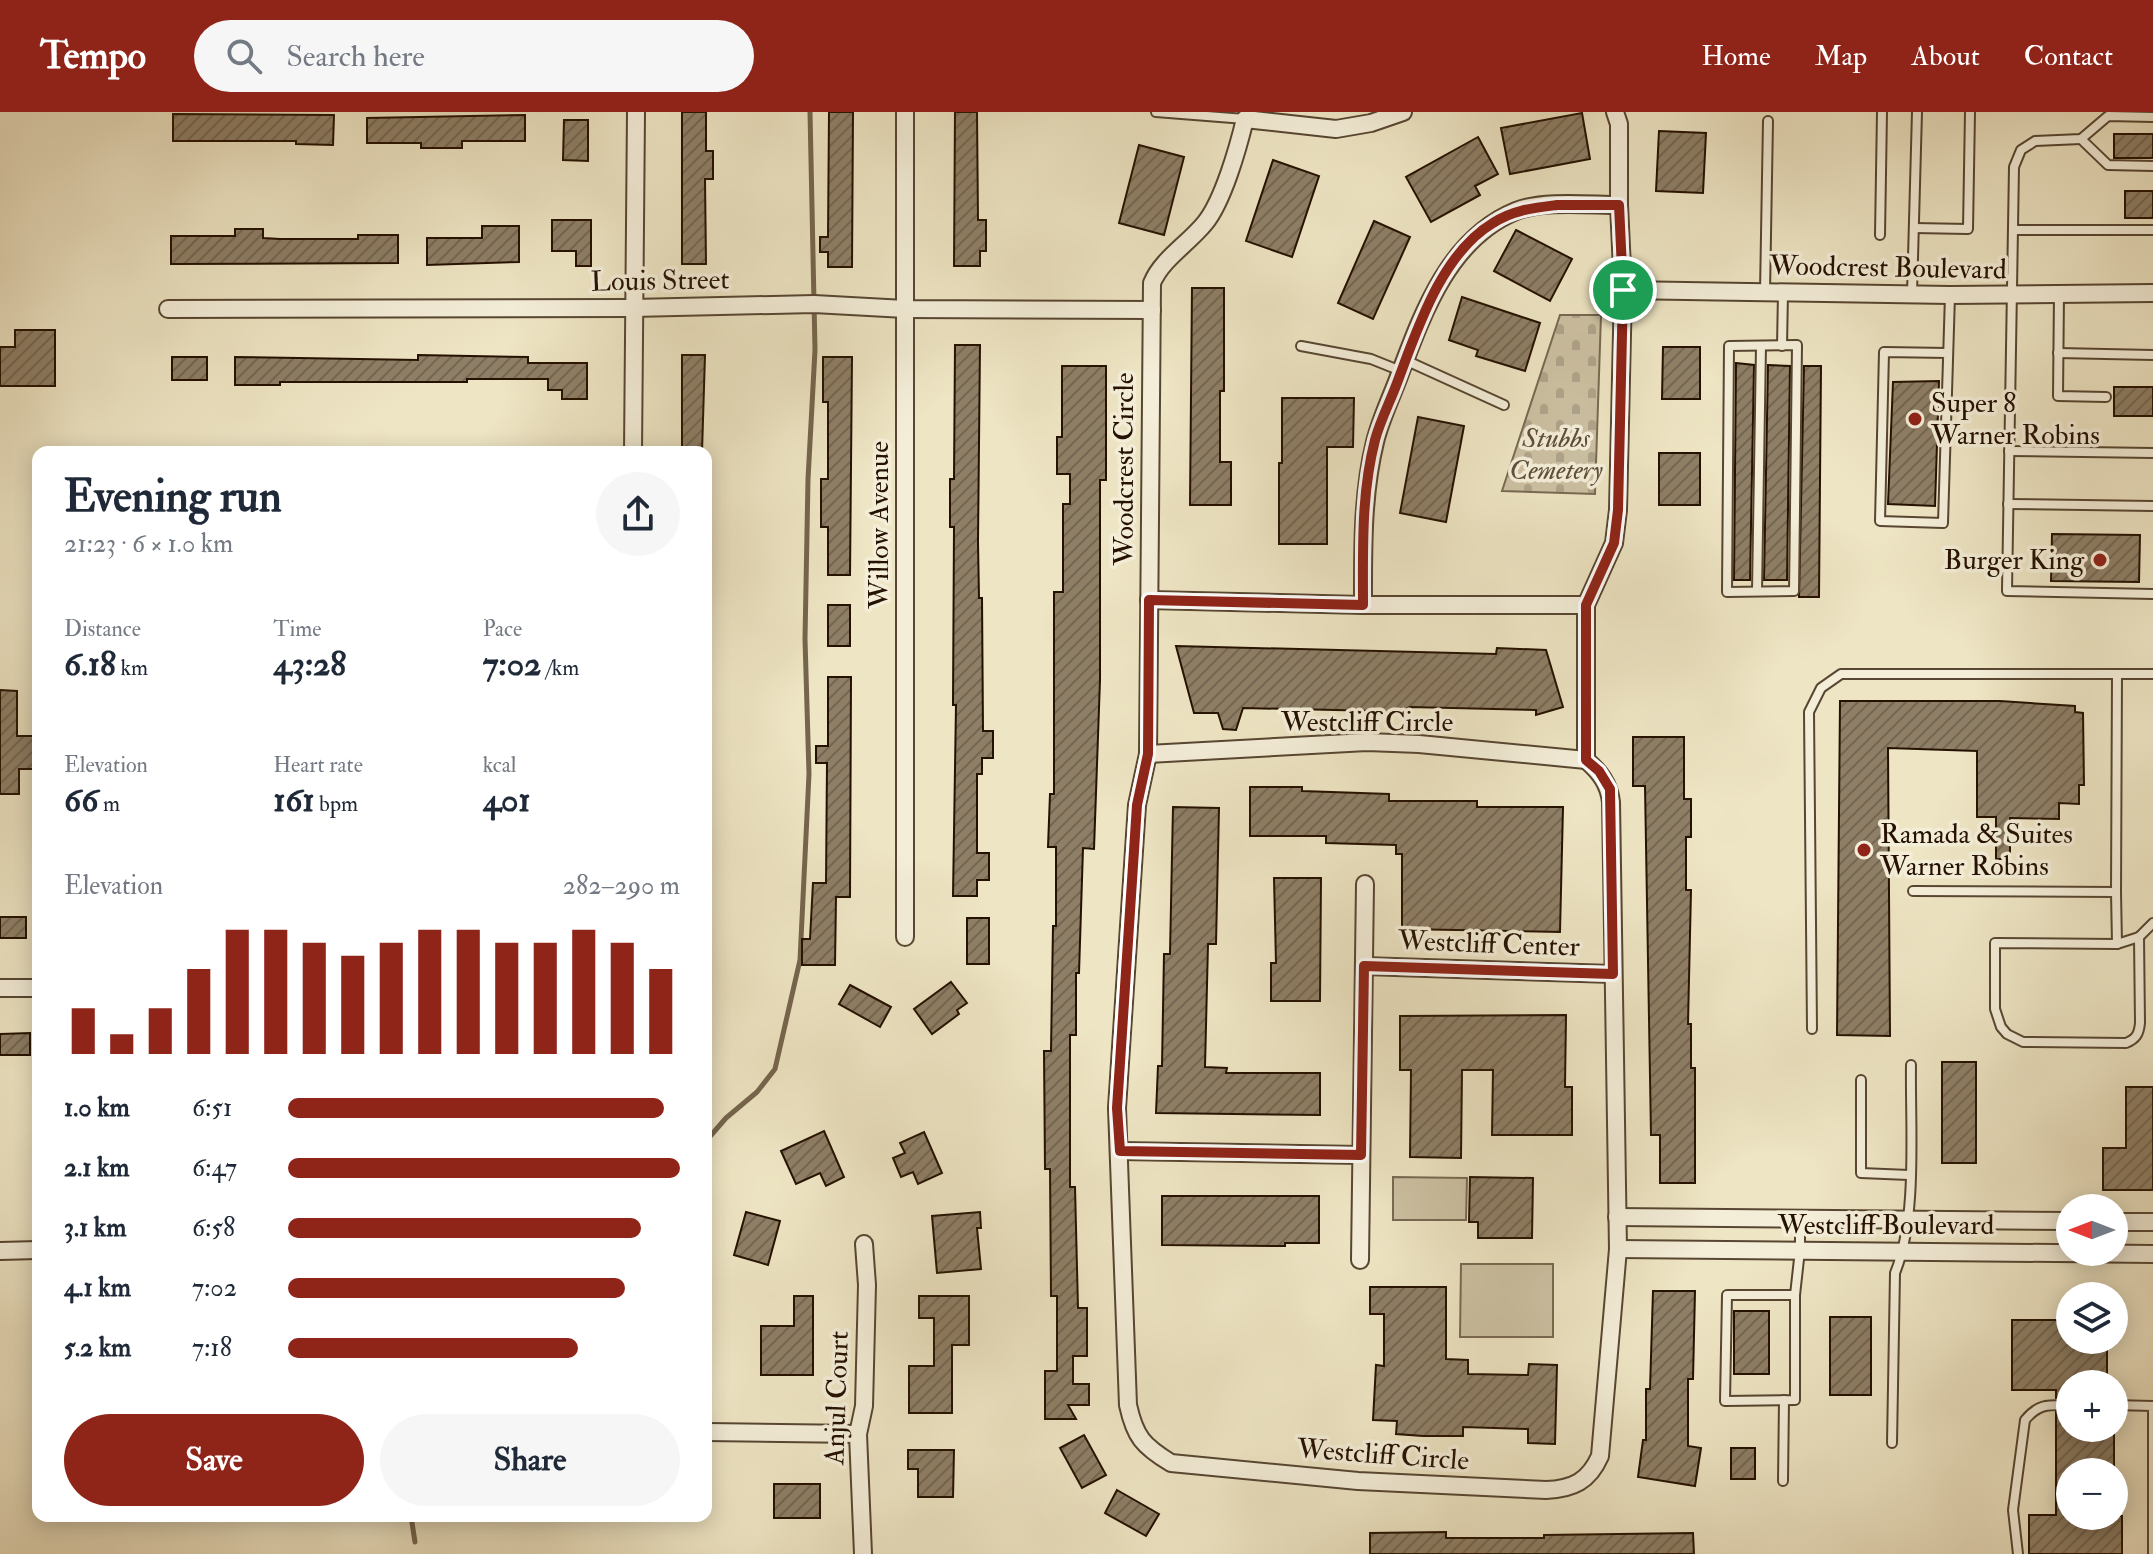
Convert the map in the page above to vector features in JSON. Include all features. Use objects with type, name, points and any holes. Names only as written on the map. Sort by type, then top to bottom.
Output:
[{"type":"street","points":[[633,446],[636,112]]},
{"type":"street","name":"Willow Avenue","points":[[905,112],[905,937]]},
{"type":"street","points":[[1245,119],[1300,119],[1336,129],[1371,123],[1403,112]]},
{"type":"street","points":[[1586,760],[1586,605],[1614,543],[1618,494],[1623,290],[1619,124],[1615,112]]},
{"type":"street","name":"Woodcrest Circle","points":[[1245,119],[1235,159],[1207,221],[1158,269],[1152,283],[1149,600],[1363,605],[1586,605]]},
{"type":"street","points":[[1363,605],[1364,528],[1375,440],[1403,366],[1442,279],[1464,248],[1491,224],[1520,209],[1557,205],[1619,205]]},
{"type":"street","name":"Woodcrest Boulevard","points":[[1623,290],[1912,295],[2153,293]]},
{"type":"street","name":"Louis Street","points":[[168,309],[633,308],[814,304],[905,309],[1152,310]]},
{"type":"street","name":"Westcliff Circle","points":[[1148,754],[1367,742],[1419,744],[1586,760],[1599,771],[1610,789],[1618,1249],[1600,1456],[1583,1481],[1566,1490],[1358,1481],[1171,1463],[1146,1447],[1133,1428],[1128,1405],[1117,1108],[1137,805],[1148,754],[1149,600]]},
{"type":"street","name":"Westcliff Center","points":[[1360,1260],[1365,884]]},
{"type":"street","name":"Westcliff Center","points":[[1364,966],[1613,974]]},
{"type":"street","points":[[0,988],[32,988]]},
{"type":"street","points":[[1120,1151],[1361,1155]]},
{"type":"street","name":"Westcliff Boulevard","points":[[1617,1217],[2056,1221]]},
{"type":"street","points":[[2128,1222],[2153,1222]]},
{"type":"street","name":"Anjul Court","points":[[863,1554],[858,1434],[864,1406],[867,1285],[864,1244]]},
{"type":"street","name":"Westcliff Boulevard","points":[[1618,1249],[2153,1254]]},
{"type":"street","points":[[0,1251],[32,1250]]},
{"type":"street","points":[[712,1432],[858,1434]]},
{"type":"lane","points":[[1156,112],[1245,119]]},
{"type":"lane","points":[[1880,235],[1882,112]]},
{"type":"lane","points":[[1912,295],[1917,112]]},
{"type":"lane","points":[[1914,228],[1968,229],[1970,112]]},
{"type":"lane","points":[[2153,117],[2108,116],[2081,139],[2035,141],[2021,150],[2014,167],[2007,591],[2153,594]]},
{"type":"lane","points":[[1765,293],[1768,121]]},
{"type":"lane","points":[[2081,139],[2108,165],[2153,166]]},
{"type":"lane","points":[[2013,230],[2153,230]]},
{"type":"lane","points":[[1782,346],[1783,293]]},
{"type":"lane","points":[[2059,294],[2058,396],[2106,397]]},
{"type":"lane","points":[[1948,353],[1884,352],[1880,521],[1943,523],[1950,295]]},
{"type":"lane","points":[[1797,345],[1794,591],[1727,592],[1729,346],[1761,346],[1797,345]]},
{"type":"lane","points":[[1301,346],[1403,366],[1504,405]]},
{"type":"lane","points":[[1757,591],[1761,346]]},
{"type":"lane","points":[[2058,353],[2153,355]]},
{"type":"lane","points":[[2009,451],[2153,453]]},
{"type":"lane","points":[[2008,504],[2153,506]]},
{"type":"lane","points":[[1812,1029],[1809,712],[1821,688],[1841,674],[2153,674]]},
{"type":"lane","points":[[2117,674],[2117,944]]},
{"type":"lane","points":[[1913,891],[2116,892]]},
{"type":"lane","points":[[2139,937],[2140,1023],[2139,1032],[2133,1040],[2126,1043],[2023,1042],[2007,1034],[2001,1027],[1995,1009],[1995,943],[2117,944],[2139,937],[2153,923]]},
{"type":"lane","points":[[1892,1443],[1895,1273],[1904,1251],[1908,1220],[1911,1065]]},
{"type":"lane","points":[[1861,1080],[1861,1173],[1909,1175]]},
{"type":"lane","points":[[1795,1295],[1727,1295],[1725,1401],[1795,1400],[1795,1295],[1800,1219]]},
{"type":"lane","points":[[1783,1481],[1784,1400]]},
{"type":"lane","points":[[2018,1554],[2013,1510],[2025,1420],[2034,1409],[2056,1405]]},
{"type":"lane","points":[[2128,1405],[2153,1406],[2153,1554]]},
{"type":"green space","name":"Stubbs Cemetery","points":[[1560,315],[1601,315],[1595,494],[1502,491]]},
{"type":"green space","points":[[1393,1177],[1467,1178],[1466,1220],[1393,1220]]},
{"type":"green space","points":[[1461,1264],[1553,1264],[1553,1337],[1460,1337]]},
{"type":"building","points":[[682,112],[706,112],[706,151],[713,151],[713,179],[705,179],[706,264],[682,264]]},
{"type":"building","points":[[829,112],[853,112],[852,267],[828,267],[828,252],[820,252],[820,237],[828,237]]},
{"type":"building","points":[[955,112],[977,112],[978,220],[986,220],[986,251],[980,251],[980,266],[954,266]]},
{"type":"building","points":[[1582,113],[1590,159],[1510,174],[1501,128]]},
{"type":"building","points":[[173,114],[334,115],[333,145],[296,144],[296,141],[173,141]]},
{"type":"building","points":[[525,115],[525,141],[462,141],[462,148],[421,148],[421,143],[367,143],[367,118]]},
{"type":"building","points":[[564,120],[588,120],[588,161],[563,160]]},
{"type":"building","points":[[1659,131],[1706,133],[1703,193],[1656,191]]},
{"type":"building","points":[[2114,134],[2153,134],[2153,158],[2114,158]]},
{"type":"building","points":[[1478,137],[1498,174],[1475,186],[1480,195],[1431,222],[1406,177]]},
{"type":"building","points":[[1139,145],[1184,157],[1164,235],[1119,223]]},
{"type":"building","points":[[1273,160],[1319,176],[1292,257],[1246,241]]},
{"type":"building","points":[[2125,191],[2153,191],[2153,218],[2125,218]]},
{"type":"building","points":[[552,220],[591,220],[591,266],[576,266],[576,251],[552,251]]},
{"type":"building","points":[[1374,221],[1410,237],[1373,319],[1338,303]]},
{"type":"building","points":[[482,226],[519,226],[519,262],[427,265],[427,238],[482,238]]},
{"type":"building","points":[[235,229],[263,229],[263,238],[280,239],[358,239],[358,235],[398,235],[398,263],[171,264],[171,236],[235,236]]},
{"type":"building","points":[[1516,230],[1572,259],[1550,301],[1494,271]]},
{"type":"building","points":[[1192,288],[1224,288],[1220,462],[1231,462],[1231,505],[1190,505]]},
{"type":"building","points":[[1462,297],[1540,323],[1525,371],[1476,356],[1478,350],[1449,340]]},
{"type":"building","points":[[15,330],[55,330],[55,386],[0,386],[0,347],[15,347]]},
{"type":"building","points":[[955,345],[980,345],[978,542],[979,598],[982,598],[983,731],[993,731],[993,758],[982,758],[982,774],[977,774],[977,853],[989,853],[989,880],[977,880],[977,896],[953,896],[956,705],[953,705],[954,527],[950,527],[950,479],[954,479]]},
{"type":"building","points":[[1663,347],[1700,347],[1700,399],[1662,399]]},
{"type":"building","points":[[418,355],[528,357],[528,363],[587,363],[587,399],[562,399],[562,390],[548,390],[548,379],[235,385],[235,357],[418,360]]},
{"type":"building","points":[[682,355],[705,355],[702,446],[682,446]]},
{"type":"building","points":[[172,357],[207,357],[207,380],[172,380]]},
{"type":"building","points":[[823,357],[852,357],[850,575],[828,575],[828,527],[821,527],[821,479],[828,479],[828,402],[823,402]]},
{"type":"building","points":[[1736,363],[1754,365],[1750,580],[1734,580]]},
{"type":"building","points":[[1768,365],[1790,366],[1787,580],[1764,580]]},
{"type":"building","points":[[1062,366],[1106,366],[1106,480],[1100,480],[1100,680],[1094,849],[1083,848],[1076,1035],[1070,1035],[1070,1187],[1075,1187],[1078,1308],[1087,1308],[1087,1356],[1073,1356],[1073,1384],[1089,1384],[1089,1405],[1068,1405],[1076,1419],[1045,1419],[1045,1371],[1057,1371],[1057,1296],[1051,1296],[1050,1169],[1045,1169],[1044,1051],[1051,1051],[1053,926],[1056,926],[1056,847],[1048,847],[1050,794],[1054,794],[1054,592],[1063,592],[1063,504],[1070,504],[1070,474],[1057,474],[1057,437],[1062,437]]},
{"type":"building","points":[[1804,366],[1821,366],[1819,597],[1799,597]]},
{"type":"building","name":"Super 8 Warner Robins","points":[[1939,381],[1935,506],[1888,504],[1893,382]]},
{"type":"building","points":[[2114,387],[2153,387],[2153,416],[2114,416]]},
{"type":"building","points":[[1282,398],[1354,398],[1353,447],[1327,447],[1327,544],[1279,544]]},
{"type":"building","points":[[1418,417],[1464,426],[1446,522],[1400,513]]},
{"type":"building","points":[[1659,453],[1700,453],[1700,505],[1659,505]]},
{"type":"building","points":[[2052,534],[2140,535],[2139,582],[2051,581]]},
{"type":"building","points":[[828,605],[850,605],[850,646],[828,646]]},
{"type":"building","points":[[1176,646],[1496,654],[1497,648],[1546,650],[1563,707],[1536,715],[1536,710],[1410,707],[1393,715],[1379,715],[1378,711],[1243,708],[1236,730],[1223,729],[1218,713],[1194,713]]},
{"type":"building","points":[[828,677],[851,677],[850,897],[836,897],[835,965],[802,965],[802,939],[810,939],[813,883],[826,883],[827,763],[816,763],[816,746],[828,746]]},
{"type":"building","points":[[0,690],[17,691],[17,736],[32,736],[32,769],[19,769],[19,794],[0,794]]},
{"type":"building","name":"Ramada & Suites Warner Robins","points":[[1840,701],[2000,701],[2075,706],[2075,712],[2083,713],[2084,785],[2079,785],[2079,804],[2059,803],[2059,819],[2010,818],[2010,859],[1996,859],[1996,817],[1977,817],[1977,751],[1888,748],[1890,1036],[1837,1035]]},
{"type":"building","points":[[1633,737],[1684,737],[1684,799],[1691,799],[1691,837],[1686,837],[1686,890],[1691,890],[1688,1024],[1691,1024],[1691,1068],[1695,1068],[1695,1183],[1660,1183],[1660,1135],[1651,1135],[1645,786],[1633,786]]},
{"type":"building","points":[[1250,787],[1302,787],[1302,791],[1389,794],[1389,801],[1477,801],[1477,807],[1563,807],[1560,932],[1402,929],[1402,854],[1396,854],[1396,845],[1326,843],[1326,836],[1250,836]]},
{"type":"building","points":[[1173,807],[1219,808],[1216,944],[1208,944],[1205,1067],[1227,1068],[1226,1073],[1320,1073],[1320,1115],[1156,1113],[1158,1066],[1162,1066],[1164,954],[1170,954]]},
{"type":"building","points":[[1274,878],[1321,878],[1320,1001],[1271,1001],[1271,963],[1276,963]]},
{"type":"building","points":[[0,917],[26,917],[26,938],[0,938]]},
{"type":"building","points":[[967,918],[989,918],[989,964],[967,964]]},
{"type":"building","points":[[951,982],[967,1003],[957,1010],[959,1014],[932,1034],[914,1009]]},
{"type":"building","points":[[850,985],[891,1007],[880,1027],[839,1004]]},
{"type":"building","points":[[1566,1015],[1565,1087],[1572,1087],[1572,1135],[1492,1135],[1493,1070],[1462,1070],[1461,1158],[1410,1157],[1411,1070],[1400,1070],[1400,1016]]},
{"type":"building","points":[[30,1033],[30,1055],[0,1055],[0,1034]]},
{"type":"building","points":[[1942,1062],[1976,1062],[1976,1163],[1942,1163]]},
{"type":"building","points":[[2126,1087],[2153,1087],[2153,1190],[2103,1190],[2103,1148],[2126,1148]]},
{"type":"building","points":[[824,1131],[844,1177],[826,1186],[820,1173],[796,1184],[781,1151]]},
{"type":"building","points":[[924,1132],[942,1173],[918,1184],[913,1172],[901,1177],[893,1158],[905,1153],[900,1143]]},
{"type":"building","points":[[1470,1177],[1533,1178],[1532,1238],[1478,1238],[1478,1222],[1469,1222]]},
{"type":"building","points":[[1162,1196],[1319,1196],[1319,1243],[1285,1243],[1285,1246],[1162,1245]]},
{"type":"building","points":[[746,1212],[780,1221],[768,1265],[734,1255]]},
{"type":"building","points":[[980,1212],[981,1228],[977,1228],[981,1269],[937,1273],[932,1216]]},
{"type":"building","points":[[1370,1287],[1446,1287],[1446,1359],[1468,1360],[1468,1374],[1528,1375],[1529,1364],[1557,1365],[1555,1444],[1528,1443],[1528,1429],[1463,1427],[1463,1436],[1423,1436],[1396,1434],[1397,1421],[1373,1420],[1376,1365],[1384,1366],[1384,1314],[1370,1314]]},
{"type":"building","points":[[1653,1291],[1695,1291],[1693,1379],[1688,1379],[1688,1446],[1701,1448],[1695,1486],[1638,1477],[1643,1440],[1646,1440]]},
{"type":"building","points":[[794,1296],[813,1296],[813,1375],[761,1375],[761,1326],[794,1326]]},
{"type":"building","points":[[919,1296],[969,1296],[969,1345],[952,1345],[952,1413],[909,1413],[909,1366],[934,1366],[934,1318],[919,1318]]},
{"type":"building","points":[[1734,1311],[1769,1311],[1769,1374],[1734,1374]]},
{"type":"building","points":[[1830,1317],[1871,1317],[1871,1395],[1830,1395]]},
{"type":"building","points":[[2012,1320],[2056,1320],[2056,1354],[2107,1354],[2107,1370],[2056,1370],[2056,1390],[2012,1390]]},
{"type":"building","points":[[1084,1435],[1106,1475],[1082,1488],[1060,1448]]},
{"type":"building","points":[[2056,1442],[2114,1442],[2114,1458],[2056,1458]]},
{"type":"building","points":[[1731,1448],[1755,1448],[1755,1479],[1731,1479]]},
{"type":"building","points":[[908,1450],[954,1450],[953,1497],[918,1497],[918,1469],[908,1469]]},
{"type":"building","points":[[774,1484],[820,1484],[820,1518],[774,1518]]},
{"type":"building","points":[[1117,1490],[1159,1514],[1146,1536],[1105,1513]]},
{"type":"building","points":[[2029,1515],[2056,1515],[2056,1530],[2122,1530],[2122,1554],[2029,1554]]},
{"type":"building","points":[[1446,1532],[1446,1538],[1693,1533],[1694,1554],[1370,1554],[1370,1533]]},
{"type":"waterway","points":[[712,1134],[757,1092],[775,1069],[800,960],[809,774],[805,639],[808,479],[815,350],[810,112]]},
{"type":"waterway","points":[[412,1522],[415,1542]]},
{"type":"place","name":"Super 8 Warner Robins","points":[[1915,419]]},
{"type":"place","name":"Burger King","points":[[2100,560]]},
{"type":"place","name":"Ramada & Suites Warner Robins","points":[[1864,850]]},
{"type":"route","points":[[1557,205],[1619,205],[1623,290],[1618,510],[1614,543],[1586,605],[1586,760],[1599,771],[1610,789],[1613,974],[1364,966],[1361,1155],[1120,1151],[1117,1108],[1137,805],[1148,754],[1149,600],[1363,605],[1364,528],[1375,440],[1427,307],[1442,279],[1464,248],[1491,224],[1520,209],[1557,205]]}]
